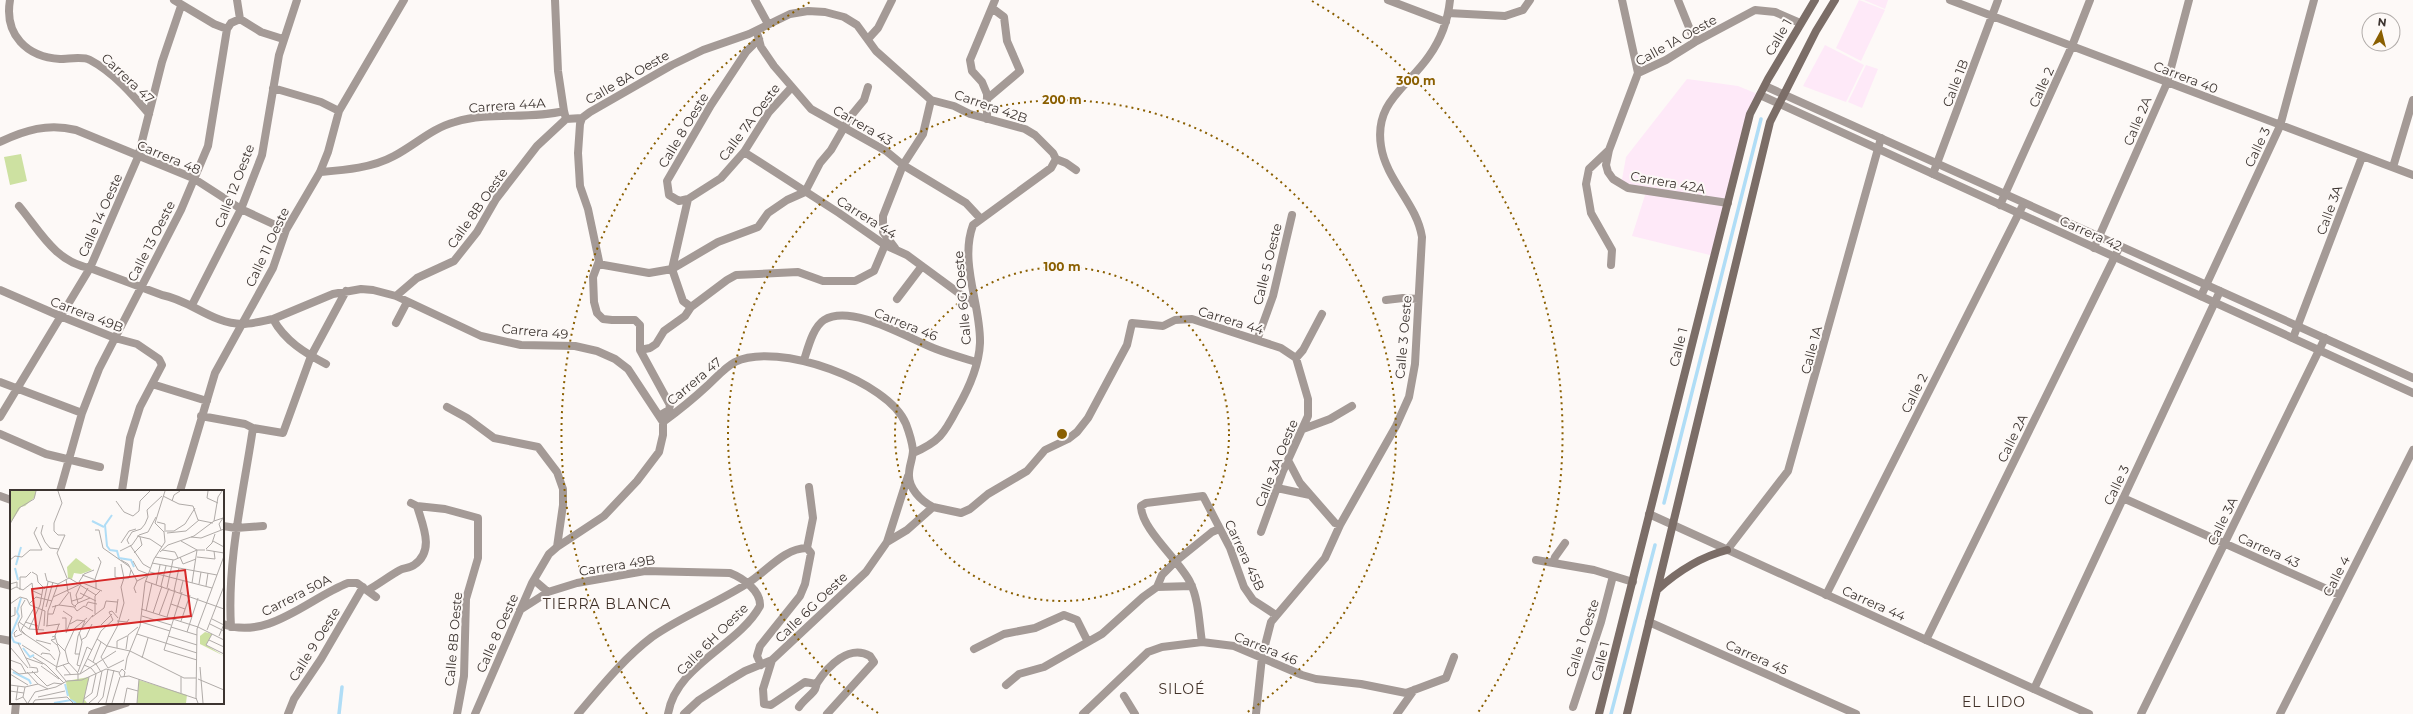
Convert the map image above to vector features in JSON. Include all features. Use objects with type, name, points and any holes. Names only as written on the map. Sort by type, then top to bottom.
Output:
[{"type":"main road","name":"Calle 1","points":[[1599,714],[1750,114],[1800,23],[1816,0]]},
{"type":"main road","points":[[1627,714],[1770,122],[1816,31],[1836,0]]},
{"type":"main road","points":[[1657,590],[1673,576],[1696,562],[1712,554],[1727,550]]},
{"type":"street","name":"Carrera 47","points":[[10,0],[9,20],[17,38],[33,53],[62,59],[89,59],[117,80],[149,114]]},
{"type":"street","points":[[237,0],[240,20]]},
{"type":"street","name":"Calle 12 Oeste","points":[[192,305],[241,208],[262,155],[273,88],[284,39],[297,0]]},
{"type":"street","name":"Calle 11 Oeste","points":[[180,490],[215,373],[272,268],[286,230],[320,172],[328,152],[339,111],[404,0]]},
{"type":"street","points":[[555,0],[558,70],[565,115]]},
{"type":"street","points":[[756,0],[768,24],[790,14],[808,11],[825,12],[844,17],[857,25],[868,39],[878,28],[892,0]]},
{"type":"street","points":[[1388,0],[1446,22]]},
{"type":"street","name":"Calle 3 Oeste","points":[[1256,714],[1262,657],[1271,622],[1302,584],[1316,570],[1396,426],[1409,397],[1415,364],[1418,299],[1422,259],[1421,229],[1392,176],[1381,147],[1380,130],[1382,116],[1393,95],[1429,56],[1443,31],[1450,0]]},
{"type":"street","points":[[1448,13],[1505,16],[1523,10],[1530,0]]},
{"type":"street","points":[[1622,0],[1638,73]]},
{"type":"street","points":[[1678,0],[1694,42]]},
{"type":"street","name":"Carrera 40","points":[[1950,0],[2413,175]]},
{"type":"street","name":"Calle 1B","points":[[1933,174],[1998,0]]},
{"type":"street","name":"Calle 2","points":[[2000,205],[2072,46],[2090,0]]},
{"type":"street","name":"Calle 2A","points":[[2094,248],[2101,237],[2167,83],[2189,0]]},
{"type":"street","name":"Calle 3","points":[[2201,296],[2280,126],[2314,0]]},
{"type":"street","name":"Calle 14 Oeste","points":[[0,417],[90,268],[138,157],[177,3]]},
{"type":"street","points":[[177,3],[227,29],[232,23],[240,20]]},
{"type":"street","points":[[987,99],[1020,71],[1007,41],[1004,17],[993,4],[970,60],[972,71],[982,82],[987,99],[987,119]]},
{"type":"street","name":"Calle 1A Oeste","points":[[1609,150],[1638,73],[1666,60],[1694,42],[1755,10],[1775,12],[1800,23]]},
{"type":"street","points":[[240,20],[261,32],[284,39]]},
{"type":"street","name":"Calle 8A Oeste","points":[[640,350],[642,333],[640,325],[635,320],[603,319],[597,313],[594,302],[593,277],[599,261],[592,227],[579,180],[578,152],[582,118],[672,64],[708,48],[758,35],[768,24]]},
{"type":"street","name":"Calle 13 Oeste","points":[[60,490],[82,413],[99,369],[181,210],[193,178],[208,146],[227,29]]},
{"type":"street","name":"Carrera 43","points":[[758,35],[761,47],[790,88],[810,108],[886,151],[903,164],[966,203],[980,218]]},
{"type":"street","name":"Calle 8 Oeste","points":[[688,199],[680,201],[669,195],[667,181],[711,105],[758,35]]},
{"type":"street","name":"Carrera 42B","points":[[868,39],[876,51],[923,94],[932,100],[987,119],[1015,125],[1035,135],[1056,159],[1066,162],[1076,170]]},
{"type":"street","name":"Carrera 42","points":[[1765,86],[2413,378]]},
{"type":"street","points":[[598,264],[649,273],[672,269],[718,242],[758,227],[768,213],[787,200],[806,192],[820,163],[850,116],[864,100],[868,87]]},
{"type":"street","points":[[273,88],[321,102],[339,111]]},
{"type":"street","name":"Calle 7A Oeste","points":[[688,199],[722,178],[744,152],[769,112],[790,88]]},
{"type":"street","name":"Carrera 42","points":[[1760,95],[2413,393]]},
{"type":"street","points":[[895,248],[883,232],[882,216],[903,164],[923,134],[932,100]]},
{"type":"street","points":[[2393,167],[2413,100]]},
{"type":"street","name":"Carrera 44A","points":[[320,172],[348,170],[379,162],[392,157],[440,126],[479,117],[565,115],[582,118]]},
{"type":"street","name":"Calle 8B Oeste","points":[[396,296],[417,278],[454,261],[477,232],[496,199],[537,146],[565,115]]},
{"type":"street","name":"Carrera 48","points":[[0,142],[20,133],[59,126],[76,130],[138,157],[193,178],[241,208],[286,230]]},
{"type":"street","name":"Calle 1A","points":[[1727,550],[1788,471],[1820,363],[1881,138]]},
{"type":"street","points":[[1609,150],[1589,169],[1586,184],[1591,214],[1612,250],[1611,265]]},
{"type":"street","name":"Carrera 42A","points":[[1609,150],[1606,165],[1608,172],[1613,179],[1628,188],[1728,204]]},
{"type":"street","name":"Carrera 44","points":[[744,152],[839,213],[885,245],[895,248],[975,305]]},
{"type":"street","name":"Calle 3A","points":[[2293,338],[2362,157]]},
{"type":"street","name":"Calle 6G Oeste","points":[[684,714],[699,700],[745,671],[772,660],[866,572],[887,542],[908,476],[913,453],[936,442],[963,399],[976,362],[980,341],[972,292],[969,235],[972,225],[980,218],[990,214],[1051,168],[1056,159]]},
{"type":"street","points":[[688,199],[672,269],[683,301],[691,307]]},
{"type":"street","name":"Calle 2","points":[[1826,595],[2024,202]]},
{"type":"street","points":[[19,206],[60,256],[81,267],[90,268],[140,288],[192,305],[225,321],[241,324]]},
{"type":"street","name":"Calle 5 Oeste","points":[[1257,340],[1273,296],[1292,215]]},
{"type":"street","points":[[556,547],[604,516],[641,476],[659,452],[663,435],[661,419],[669,410],[670,405],[640,350],[653,346],[670,325],[685,316],[691,307],[727,280],[736,276],[798,272],[823,281],[855,281],[864,278],[874,271],[885,245]]},
{"type":"street","name":"Calle 2A","points":[[1926,640],[2120,246]]},
{"type":"street","points":[[897,299],[922,266]]},
{"type":"street","name":"Carrera 49","points":[[241,324],[273,319],[333,294],[346,291],[361,289],[396,296],[492,339],[521,344],[575,346],[596,351],[615,359],[628,369],[661,419]]},
{"type":"street","points":[[0,302],[2,291]]},
{"type":"street","name":"Carrera 49B","points":[[2,291],[115,338],[137,344],[159,359],[162,365],[152,384]]},
{"type":"street","points":[[201,416],[283,433],[287,428],[288,417],[311,356],[346,291]]},
{"type":"street","name":"Calle 3","points":[[2034,689],[2220,291]]},
{"type":"street","points":[[1386,300],[1403,298],[1418,299]]},
{"type":"street","points":[[396,323],[407,302]]},
{"type":"street","points":[[1296,358],[1303,350],[1322,314]]},
{"type":"street","name":"Carrera 46","points":[[804,360],[819,324],[825,320],[847,315],[882,325],[936,350],[976,362]]},
{"type":"street","points":[[273,319],[280,332],[311,356],[326,364]]},
{"type":"street","name":"Carrera 44","points":[[932,507],[961,513],[970,509],[988,494],[1027,471],[1045,450],[1077,432],[1088,418],[1127,345],[1132,323],[1163,326],[1175,320],[1192,319],[1281,348],[1296,358]]},
{"type":"street","name":"Calle 3A","points":[[2141,714],[2325,338]]},
{"type":"street","name":"Carrera 47","points":[[661,419],[735,362],[761,356],[776,355],[804,360],[839,372],[878,394],[893,405],[903,416],[912,444],[913,453]]},
{"type":"street","name":"Calle 3A Oeste","points":[[1261,532],[1277,488],[1303,429],[1309,409],[1296,358]]},
{"type":"street","points":[[0,382],[16,389],[46,398],[82,413]]},
{"type":"street","points":[[122,490],[123,472],[130,438],[140,407],[152,384],[207,400]]},
{"type":"street","points":[[1303,429],[1330,420],[1352,406]]},
{"type":"street","points":[[447,407],[467,418],[494,438],[538,447],[547,457],[557,472],[562,489],[563,505],[556,547]]},
{"type":"street","points":[[231,627],[230,604],[236,528],[253,428]]},
{"type":"street","points":[[0,434],[46,454],[100,467]]},
{"type":"street","name":"Calle 4","points":[[2280,714],[2413,450]]},
{"type":"street","points":[[1289,462],[1300,484],[1335,523],[1340,525]]},
{"type":"street","points":[[887,542],[907,530],[932,507],[914,492],[908,476]]},
{"type":"street","points":[[760,665],[757,656],[760,646],[796,601],[805,584],[811,554],[807,548],[813,518],[809,487]]},
{"type":"street","points":[[1277,488],[1310,495]]},
{"type":"street","name":"Carrera 45B","points":[[1176,561],[1151,530],[1141,510],[1141,506],[1146,503],[1202,495],[1230,548],[1244,587],[1253,600],[1276,615]]},
{"type":"street","points":[[0,496],[10,500]]},
{"type":"street","name":"Carrera 43","points":[[2123,498],[2340,595]]},
{"type":"street","name":"Calle 8B Oeste","points":[[366,588],[400,570],[412,566],[425,553],[427,546],[414,504],[445,508],[478,518],[478,558],[466,599],[464,676],[457,714]]},
{"type":"street","name":"Carrera 44","points":[[1649,514],[2089,714]]},
{"type":"street","points":[[224,526],[236,528],[262,526]]},
{"type":"street","points":[[1157,588],[1162,575],[1176,561],[1212,532],[1220,529]]},
{"type":"street","points":[[1554,563],[1559,549],[1565,543]]},
{"type":"street","name":"Calle 8 Oeste","points":[[475,714],[534,580],[549,554],[556,547]]},
{"type":"street","points":[[578,714],[625,659],[652,637],[705,605],[747,584],[797,548],[807,548]]},
{"type":"street","points":[[1536,560],[1594,570],[1633,582]]},
{"type":"street","points":[[1176,561],[1192,586],[1202,642]]},
{"type":"street","name":"Carrera 49B","points":[[520,610],[548,592],[577,583],[646,571],[730,573],[739,576],[760,601]]},
{"type":"street","name":"Calle 1 Oeste","points":[[1573,707],[1601,622],[1613,576]]},
{"type":"street","points":[[534,580],[548,592]]},
{"type":"street","points":[[0,583],[10,586]]},
{"type":"street","name":"Carrera 50A","points":[[224,624],[231,627],[254,627],[269,624],[348,583],[358,583],[366,588]]},
{"type":"street","points":[[1006,685],[1020,674],[1044,667],[1102,634],[1143,597],[1157,588],[1192,586]]},
{"type":"street","points":[[366,588],[376,597]]},
{"type":"street","name":"Calle 9 Oeste","points":[[288,714],[294,699],[366,588]]},
{"type":"street","name":"Calle 6H Oeste","points":[[668,714],[670,705],[682,684],[701,664],[751,620],[760,606],[760,601]]},
{"type":"street","points":[[974,649],[1004,634],[1035,628],[1064,615],[1077,620],[1088,642]]},
{"type":"street","name":"Carrera 45","points":[[1649,622],[1856,714]]},
{"type":"street","points":[[0,639],[10,641]]},
{"type":"street","name":"Carrera 46","points":[[1083,714],[1148,652],[1162,647],[1202,642],[1234,646],[1302,675],[1316,679],[1361,684],[1406,693],[1446,678],[1454,657]]},
{"type":"street","points":[[799,707],[815,690],[816,684],[834,662],[844,656],[858,653],[870,656],[874,662],[827,714]]},
{"type":"street","points":[[772,660],[763,689],[764,704],[771,705],[806,682],[816,684]]},
{"type":"street","points":[[1397,714],[1414,690]]},
{"type":"street","points":[[1124,696],[1135,714]]},
{"type":"street","points":[[15,714],[16,704]]},
{"type":"street","points":[[92,714],[123,704]]},
{"type":"shaded area","points":[[1859,0],[1885,10],[1861,61],[1836,48]]},
{"type":"shaded area","points":[[1864,0],[1888,0],[1885,9]]},
{"type":"shaded area","points":[[1825,45],[1864,65],[1846,102],[1803,86]]},
{"type":"shaded area","points":[[1866,65],[1878,69],[1862,108],[1848,102]]},
{"type":"shaded area","points":[[1687,79],[1738,86],[1760,95],[1750,114],[1714,256],[1632,236],[1646,192],[1621,185],[1626,157]]},
{"type":"green space","points":[[21,154],[27,181],[10,185],[4,157]]},
{"type":"waterway","points":[[1664,503],[1761,119]]},
{"type":"waterway","points":[[1611,714],[1655,545]]},
{"type":"waterway","points":[[339,714],[342,687]]},
{"type":"district","name":"TIERRA BLANCA","points":[[607,604]]},
{"type":"district","name":"SILOÉ","points":[[1182,689]]},
{"type":"district","name":"EL LIDO","points":[[1994,702]]}]
